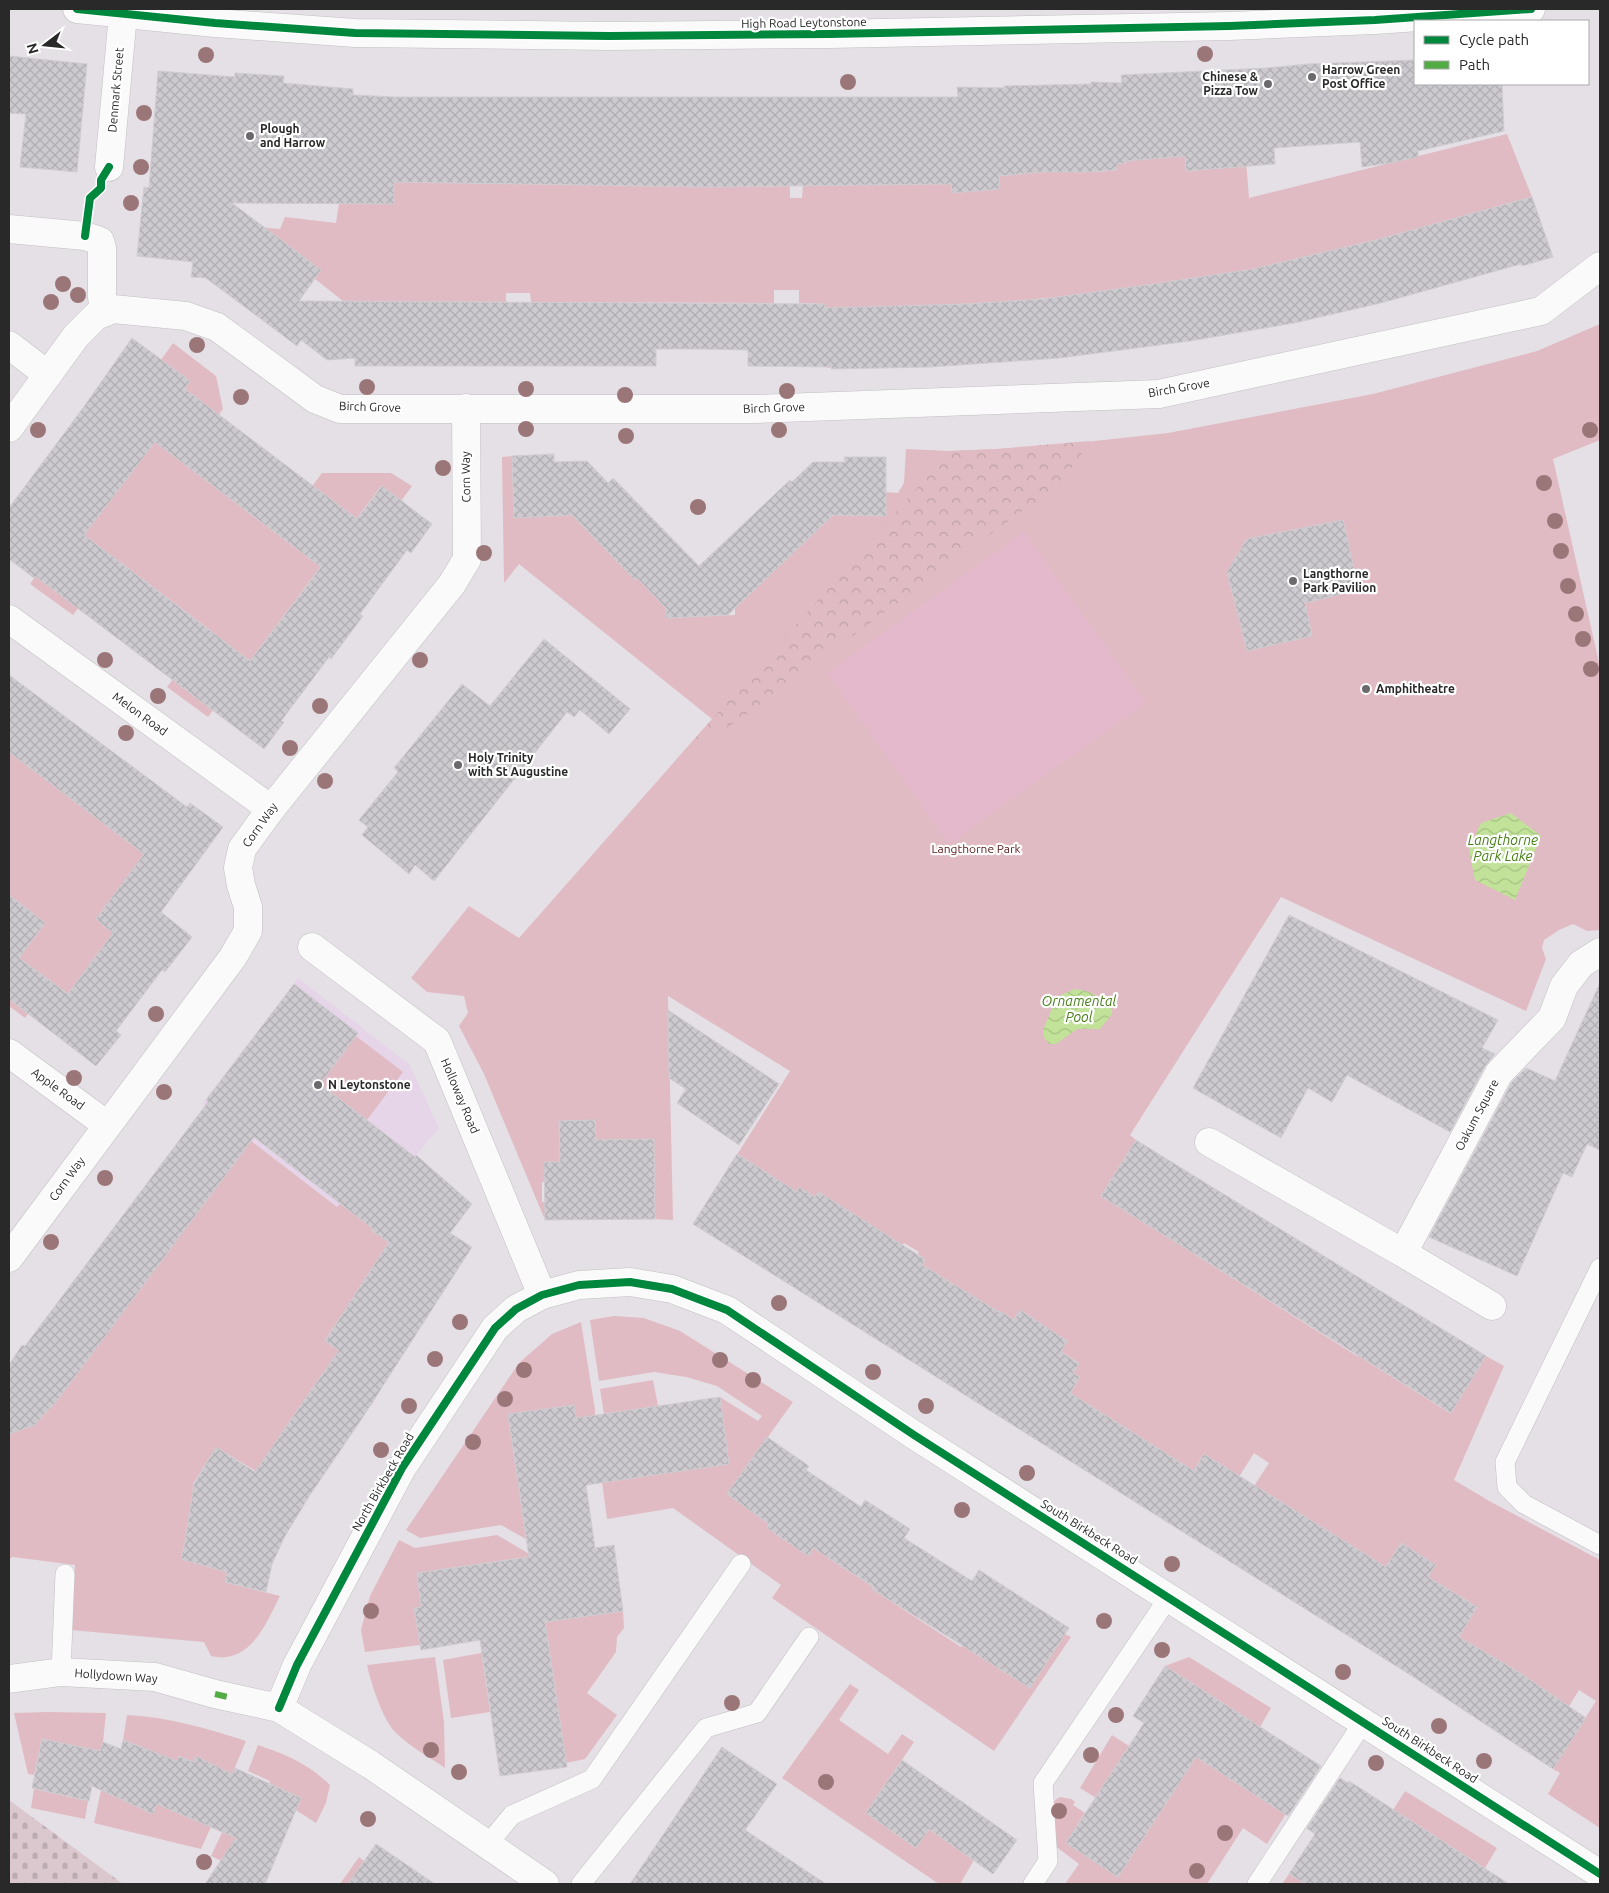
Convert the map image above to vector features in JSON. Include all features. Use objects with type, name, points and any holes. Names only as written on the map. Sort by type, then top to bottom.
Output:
[{"type":"street","name":"High Road Leytonstone","points":[[77,9],[215,23],[355,33],[618,36],[840,34],[1230,26],[1375,20],[1531,9]]},
{"type":"street","name":"Denmark Street","points":[[109,167],[123,14]]},
{"type":"street","points":[[9,229],[85,236],[100,241],[102,248],[102,297],[104,312],[89,321],[76,336],[9,428]]},
{"type":"street","name":"Birch Grove","points":[[104,312],[120,309],[186,316],[217,327],[315,399],[340,409],[755,410],[1159,394],[1541,310],[1600,266]]},
{"type":"street","points":[[9,345],[48,375]]},
{"type":"street","name":"Corn Way","points":[[9,1258],[233,958],[248,931],[248,907],[238,868],[242,849],[270,809],[452,584],[467,559],[466,408]]},
{"type":"street","name":"Melon Road","points":[[9,619],[270,809]]},
{"type":"street","name":"Holloway Road","points":[[312,947],[437,1041],[542,1295]]},
{"type":"street","name":"Oakum Square","points":[[1404,1253],[1499,1073],[1552,1018],[1564,986],[1591,958]]},
{"type":"street","name":"Apple Road","points":[[9,1054],[107,1125]]},
{"type":"street","points":[[1209,1142],[1404,1253],[1492,1306]]},
{"type":"street","name":"South Birkbeck Road","points":[[542,1295],[579,1285],[630,1282],[672,1288],[727,1310],[914,1435],[1364,1721],[1600,1874]]},
{"type":"street","name":"North Birkbeck Road","points":[[279,1708],[297,1665],[402,1468],[495,1328],[516,1309],[542,1295]]},
{"type":"street","name":"Hollydown Way","points":[[9,1679],[61,1672],[155,1678],[223,1696],[279,1708]]},
{"type":"street","points":[[279,1708],[371,1765],[545,1884]]},
{"type":"lane","points":[[1600,1268],[1505,1462],[1507,1487],[1524,1504],[1600,1545]]},
{"type":"lane","points":[[488,1844],[512,1815],[592,1779],[741,1564]]},
{"type":"lane","points":[[61,1672],[65,1574]]},
{"type":"lane","points":[[1033,1884],[1048,1861],[1043,1783],[1170,1597]]},
{"type":"lane","points":[[581,1884],[706,1728],[757,1713],[809,1637]]},
{"type":"lane","points":[[1257,1884],[1364,1721]]},
{"type":"shaded area","points":[[1024,532],[1146,703],[949,844],[827,673]]},
{"type":"shaded area","name":"N Leytonstone","points":[[298,978],[410,1065],[439,1128],[390,1186],[372,1171],[337,1208],[202,1104]]},
{"type":"green space","points":[[997,132],[1096,172],[1117,170],[1117,164],[1126,163],[1126,160],[1185,156],[1186,170],[1244,136],[1249,198],[1507,134],[1532,197],[1405,233],[1251,270],[1095,293],[1017,301],[830,308],[831,368],[825,367],[825,304],[799,303],[799,290],[774,290],[774,303],[531,302],[530,293],[506,293],[506,302],[343,301],[315,279],[321,270],[301,255],[228,224],[280,229],[285,217],[336,223],[339,203],[394,204],[394,182],[709,187],[709,144],[729,186],[774,187],[774,145],[789,144],[790,198],[802,198],[803,185],[890,185],[890,142],[911,184],[951,184],[952,193],[1000,188]]},
{"type":"green space","name":"Langthorne Park","points":[[1600,324],[1600,440],[1553,459],[1600,667],[1600,930],[1587,931],[1573,924],[1559,930],[1544,940],[1542,948],[1546,959],[1526,1011],[1281,897],[1130,1135],[1136,1140],[1101,1196],[1184,1247],[1219,1192],[1229,1197],[1194,1254],[1357,1356],[1393,1299],[1402,1305],[1368,1362],[1450,1413],[1486,1356],[1504,1366],[1454,1480],[1491,1502],[1600,1560],[1600,1828],[1548,1794],[1560,1773],[1553,1769],[1596,1701],[1579,1690],[1558,1724],[1453,1646],[1477,1607],[1462,1597],[1421,1590],[1435,1565],[1401,1543],[1369,1594],[1254,1486],[1269,1463],[1254,1453],[1223,1502],[1221,1465],[1204,1454],[1188,1480],[1186,1466],[1170,1456],[1165,1465],[1162,1451],[1070,1393],[1080,1377],[1073,1373],[1079,1363],[1061,1352],[1067,1341],[1052,1331],[1038,1354],[1036,1321],[1020,1310],[1014,1320],[1000,1311],[979,1345],[920,1270],[926,1260],[918,1254],[919,1252],[904,1243],[878,1285],[819,1192],[815,1197],[799,1188],[779,1221],[719,1183],[790,1071],[668,996],[673,1220],[655,1219],[654,1139],[617,1139],[617,1161],[596,1161],[595,1120],[559,1121],[560,1162],[545,1162],[545,1182],[542,1182],[542,1202],[545,1202],[545,1220],[484,1074],[459,1026],[468,1013],[464,996],[427,992],[411,978],[469,906],[519,938],[712,719],[519,564],[504,583],[502,457],[512,456],[514,518],[556,516],[580,510],[574,517],[635,580],[637,578],[666,608],[666,618],[735,615],[735,608],[827,520],[820,511],[846,515],[886,515],[886,492],[898,493],[904,483],[906,449],[950,451],[997,449],[1067,444],[1168,433],[1373,394],[1537,351]]},
{"type":"green space","points":[[173,343],[216,376],[223,409],[183,463],[277,534],[322,473],[391,473],[412,486],[401,501],[381,486],[208,717],[167,687],[210,630],[116,559],[73,615],[30,584],[52,553],[190,382],[161,360]]},
{"type":"green space","points":[[1090,441],[1045,508],[1022,511],[742,718],[675,761],[950,451]]},
{"type":"green space","points":[[9,752],[149,857],[122,884],[96,919],[114,933],[68,994],[52,982],[25,1018],[9,1006],[9,972],[45,923],[9,896]]},
{"type":"green space","points":[[356,1036],[403,1072],[367,1120],[320,1084]]},
{"type":"green space","points":[[251,1141],[337,1207],[372,1171],[380,1219],[372,1231],[412,1257],[375,1264],[356,1292],[378,1306],[365,1327],[343,1313],[325,1340],[346,1354],[379,1392],[371,1406],[323,1373],[279,1437],[269,1479],[216,1447],[193,1484],[248,1515],[185,1542],[181,1559],[227,1572],[225,1582],[280,1596],[266,1624],[246,1649],[227,1657],[217,1657],[211,1656],[204,1642],[71,1630],[75,1565],[13,1557],[9,1559],[9,1434],[19,1430],[157,1266]]},
{"type":"green space","points":[[614,1316],[644,1318],[680,1331],[793,1402],[727,1494],[769,1524],[767,1528],[808,1556],[848,1498],[861,1507],[828,1558],[961,1647],[966,1639],[1008,1674],[1030,1688],[1065,1634],[1071,1637],[994,1751],[772,1598],[781,1585],[673,1508],[607,1519],[602,1482],[720,1397],[758,1421],[762,1416],[717,1386],[686,1377],[654,1372],[599,1381],[590,1320]]},
{"type":"green space","points":[[581,1322],[595,1410],[595,1422],[509,1415],[526,1539],[501,1525],[420,1538],[406,1530],[519,1363],[552,1334]]},
{"type":"green space","points":[[653,1380],[658,1406],[604,1414],[600,1389]]},
{"type":"green space","points":[[497,1535],[533,1556],[417,1573],[421,1607],[414,1608],[420,1645],[365,1652],[361,1630],[370,1596],[399,1540],[415,1548]]},
{"type":"green space","points":[[623,1611],[624,1628],[617,1637],[616,1652],[587,1693],[617,1715],[585,1759],[566,1763],[548,1640],[513,1644],[511,1627]]},
{"type":"green space","points":[[492,1651],[482,1656],[490,1712],[451,1718],[443,1660]]},
{"type":"green space","points":[[435,1657],[444,1722],[445,1768],[406,1742],[390,1726],[378,1700],[367,1665]]},
{"type":"green space","points":[[1189,1657],[1271,1708],[1260,1727],[1165,1666]]},
{"type":"green space","points":[[850,1684],[859,1690],[839,1720],[888,1754],[902,1734],[914,1742],[866,1813],[916,1848],[929,1829],[974,1860],[960,1884],[939,1884],[782,1778]]},
{"type":"green space","points":[[14,1713],[106,1713],[103,1742],[100,1751],[42,1739],[34,1775],[28,1774]]},
{"type":"green space","points":[[127,1715],[187,1724],[246,1741],[230,1779],[196,1756],[193,1762],[179,1756],[174,1768],[142,1747],[123,1740]]},
{"type":"green space","points":[[1112,1735],[1129,1746],[1096,1798],[1080,1788]]},
{"type":"green space","points":[[258,1745],[296,1760],[330,1785],[326,1803],[316,1823],[296,1810],[301,1798],[248,1771]]},
{"type":"green space","points":[[1177,1745],[1302,1788],[1267,1844],[1243,1828],[1207,1884],[1065,1884],[1079,1864],[1050,1842],[1049,1816],[1055,1801],[1060,1797],[1071,1799],[1075,1802],[1073,1805],[1085,1813],[1066,1843],[1118,1877],[1184,1775]]},
{"type":"green space","points":[[34,1789],[88,1801],[85,1819],[31,1808]]},
{"type":"green space","points":[[101,1790],[153,1813],[157,1804],[211,1827],[201,1849],[94,1823]]},
{"type":"green space","points":[[1405,1791],[1497,1848],[1485,1868],[1393,1810]]},
{"type":"green space","points":[[9,1800],[123,1884],[9,1884]]},
{"type":"green space","points":[[226,1824],[280,1849],[264,1881],[211,1856]]},
{"type":"green space","points":[[359,1857],[364,1861],[348,1884],[340,1884]]},
{"type":"green space","points":[[1289,1874],[1306,1884],[1282,1884]]},
{"type":"water","name":"Langthorne Park Lake","points":[[1511,813],[1541,836],[1515,900],[1475,880],[1469,850],[1481,823]]},
{"type":"water","name":"Ornamental Pool","points":[[1075,989],[1085,991],[1103,1000],[1112,1007],[1112,1014],[1100,1029],[1077,1029],[1056,1044],[1049,1044],[1044,1037],[1043,1030],[1053,1006],[1061,995]]},
{"type":"building","points":[[9,56],[87,64],[77,172],[20,167],[26,114],[9,113]]},
{"type":"building","points":[[1414,60],[1414,85],[1502,85],[1504,131],[1418,151],[1418,157],[1362,167],[1360,142],[1274,148],[1275,164],[1186,171],[1185,156],[1126,161],[1126,163],[1117,164],[1117,170],[1040,172],[999,176],[1000,189],[952,193],[951,184],[709,187],[394,182],[394,204],[232,203],[321,270],[299,301],[825,304],[825,308],[966,304],[1043,299],[1253,269],[1376,240],[1532,197],[1553,257],[1522,266],[1521,264],[1381,303],[1294,323],[1190,341],[1060,358],[931,367],[831,369],[832,367],[748,366],[748,350],[701,349],[656,349],[656,366],[355,366],[355,358],[327,360],[301,340],[297,346],[206,278],[191,277],[193,262],[137,256],[144,187],[149,188],[158,71],[235,77],[235,73],[284,76],[283,83],[353,89],[353,95],[394,97],[958,97],[957,87],[1004,88],[1004,86],[1091,84],[1091,82],[1122,83],[1121,75],[1267,68],[1308,64]]},
{"type":"building","points":[[132,338],[190,381],[185,389],[357,519],[382,486],[432,524],[411,553],[407,550],[360,614],[363,616],[331,659],[329,657],[281,721],[284,722],[264,749],[35,576],[34,578],[9,559],[9,508]],"holes":[[[155,442],[321,567],[250,661],[84,535]]]},
{"type":"building","points":[[554,454],[554,462],[587,461],[608,483],[613,478],[699,566],[790,480],[792,482],[813,462],[845,462],[844,457],[886,457],[886,516],[833,515],[728,615],[666,618],[666,608],[637,578],[635,580],[572,515],[514,518],[512,456]]},
{"type":"building","name":"Langthorne Park Pavilion","points":[[1343,520],[1359,590],[1305,603],[1312,636],[1247,651],[1227,572],[1247,539]]},
{"type":"building","name":"Holy Trinity with St Augustine","points":[[544,639],[630,709],[609,734],[580,710],[574,717],[567,712],[434,881],[415,865],[409,874],[362,835],[368,827],[359,820],[398,772],[394,768],[462,684],[490,706]]},
{"type":"building","points":[[9,675],[187,807],[190,803],[223,827],[161,912],[192,937],[165,972],[162,970],[116,1031],[121,1035],[96,1066],[9,999],[9,895],[45,923],[19,958],[68,994],[113,933],[96,919],[144,854],[9,752]]},
{"type":"building","points":[[1289,915],[1498,1020],[1482,1048],[1495,1054],[1485,1066],[1450,1132],[1347,1075],[1332,1102],[1308,1088],[1281,1138],[1193,1088]]},
{"type":"building","points":[[1600,983],[1600,1150],[1587,1144],[1572,1177],[1563,1173],[1517,1276],[1429,1237],[1512,1082],[1526,1068],[1555,1081]]},
{"type":"building","points":[[294,984],[358,1033],[320,1084],[415,1157],[416,1155],[472,1204],[450,1233],[472,1247],[285,1536],[272,1564],[266,1592],[225,1582],[227,1572],[181,1559],[194,1484],[216,1447],[255,1472],[339,1350],[325,1341],[389,1242],[372,1231],[373,1229],[254,1137],[53,1406],[35,1425],[9,1434],[9,1365],[22,1345],[25,1346],[208,1102],[206,1100]]},
{"type":"building","points":[[668,1010],[779,1084],[739,1145],[677,1103],[686,1089],[669,1078]]},
{"type":"building","points":[[595,1120],[596,1140],[654,1139],[655,1219],[545,1220],[544,1162],[560,1162],[559,1121]]},
{"type":"building","points":[[1136,1140],[1486,1356],[1451,1413],[1101,1196]]},
{"type":"building","points":[[737,1154],[797,1192],[799,1187],[815,1197],[819,1192],[926,1260],[922,1265],[999,1312],[1014,1320],[1020,1310],[1067,1341],[1061,1352],[1079,1364],[1073,1373],[1080,1377],[1070,1393],[1194,1471],[1204,1454],[1386,1567],[1401,1543],[1436,1565],[1428,1577],[1477,1607],[1459,1637],[1517,1671],[1586,1718],[1553,1769],[1412,1676],[693,1224]]},
{"type":"building","points":[[720,1397],[729,1464],[586,1485],[595,1548],[614,1545],[623,1611],[545,1622],[567,1767],[500,1776],[480,1640],[421,1650],[414,1608],[421,1607],[417,1573],[529,1557],[508,1414],[574,1405],[576,1418]]},
{"type":"building","points":[[767,1437],[809,1466],[806,1470],[861,1507],[865,1500],[910,1529],[904,1538],[972,1581],[979,1570],[1069,1628],[1030,1688],[872,1589],[874,1587],[813,1548],[808,1556],[767,1528],[769,1524],[727,1494]]},
{"type":"building","points":[[1165,1666],[1321,1766],[1288,1816],[1196,1757],[1118,1877],[1066,1843],[1144,1723],[1133,1716]]},
{"type":"building","points":[[42,1739],[100,1751],[103,1742],[121,1749],[123,1740],[177,1761],[179,1756],[193,1762],[196,1756],[232,1774],[235,1768],[301,1798],[265,1884],[205,1884],[236,1838],[157,1804],[153,1814],[92,1786],[89,1801],[32,1788]]},
{"type":"building","points":[[722,1747],[777,1784],[745,1830],[826,1884],[630,1884]]},
{"type":"building","points":[[902,1760],[1017,1840],[993,1874],[929,1829],[916,1848],[866,1813]]},
{"type":"building","points":[[1340,1778],[1348,1783],[1349,1781],[1509,1884],[1306,1884],[1289,1874],[1315,1834],[1307,1828]]},
{"type":"building","points":[[376,1844],[435,1884],[348,1884]]},
{"type":"marked path","points":[[215,1694],[232,1698]]},
{"type":"cycle path","points":[[77,9],[215,23],[355,33],[609,36],[830,34],[1230,26],[1375,20],[1531,9]]},
{"type":"cycle path","points":[[85,236],[90,198],[101,188],[101,180],[109,167]]},
{"type":"cycle path","points":[[279,1708],[297,1665],[402,1468],[495,1328],[516,1309],[542,1295],[579,1285],[630,1282],[672,1289],[727,1310],[914,1435],[1600,1874]]},
{"type":"place","name":"Harrow Green Post Office","points":[[1312,77]]},
{"type":"place","name":"Chinese & Pizza Tow","points":[[1268,84]]},
{"type":"place","name":"Plough and Harrow","points":[[250,136]]},
{"type":"place","name":"Langthorne Park Pavilion","points":[[1293,581]]},
{"type":"place","name":"Amphitheatre","points":[[1366,689]]},
{"type":"place","name":"Holy Trinity with St Augustine","points":[[458,765]]},
{"type":"place","name":"N Leytonstone","points":[[318,1085]]}]
